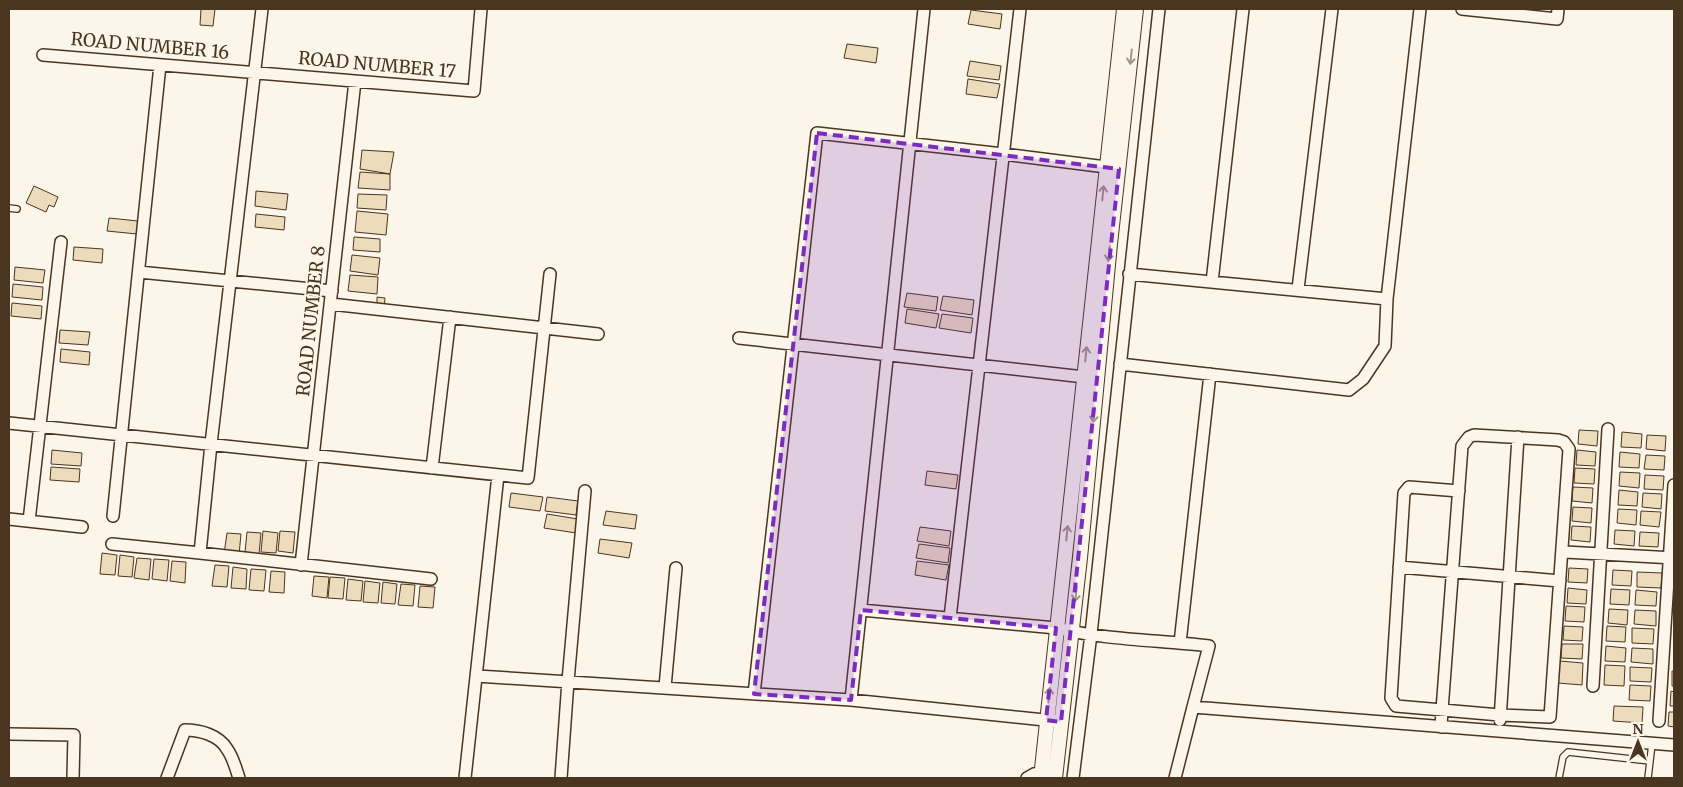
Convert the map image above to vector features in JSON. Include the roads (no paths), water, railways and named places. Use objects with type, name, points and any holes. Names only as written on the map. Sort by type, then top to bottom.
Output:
[{"type":"street","points":[[200,553],[262,9]]},
{"type":"street","name":"ROAD NUMBER 17","points":[[254,73],[474,91],[481,9]]},
{"type":"street","points":[[851,700],[924,9]]},
{"type":"street","points":[[950,618],[1020,9]]},
{"type":"street","points":[[1027,778],[1034,774],[1056,776],[1071,632],[1090,378],[1112,168],[1124,9]]},
{"type":"street","points":[[1112,168],[1136,9]]},
{"type":"street","points":[[1073,778],[1091,634],[1159,9]]},
{"type":"street","points":[[1212,282],[1243,9]]},
{"type":"street","points":[[1298,289],[1332,9]]},
{"type":"street","points":[[1120,364],[1349,390],[1363,379],[1385,346],[1387,299],[1420,9]]},
{"type":"street","points":[[1462,9],[1557,19],[1558,9]]},
{"type":"street","name":"ROAD NUMBER 16","points":[[43,55],[254,73]]},
{"type":"street","points":[[113,516],[160,65]]},
{"type":"street","name":"ROAD NUMBER 8","points":[[300,565],[355,81]]},
{"type":"street","points":[[754,694],[817,133],[1112,168]]},
{"type":"street","points":[[29,521],[61,242]]},
{"type":"street","points":[[139,272],[332,291]]},
{"type":"street","points":[[9,422],[528,478],[550,274]]},
{"type":"street","points":[[1129,274],[1387,299]]},
{"type":"street","points":[[331,304],[598,334]]},
{"type":"street","points":[[432,468],[450,317]]},
{"type":"street","points":[[739,338],[1090,378]]},
{"type":"street","points":[[1180,643],[1210,374]]},
{"type":"street","points":[[1041,776],[1056,628],[1090,378]]},
{"type":"street","points":[[1593,686],[1608,429]]},
{"type":"street","points":[[1441,727],[1442,710],[1452,572],[1459,491],[1462,446],[1469,437],[1474,435],[1558,440],[1564,442],[1569,450],[1550,717],[1500,715],[1442,710],[1396,706],[1391,698],[1404,493],[1409,487],[1459,491]]},
{"type":"street","points":[[1499,731],[1518,438]]},
{"type":"street","points":[[465,778],[498,475]]},
{"type":"street","points":[[1660,721],[1672,558],[1674,485]]},
{"type":"street","points":[[561,778],[585,492]]},
{"type":"street","points":[[9,519],[82,527]]},
{"type":"street","points":[[112,544],[430,579]]},
{"type":"street","points":[[1565,552],[1672,558]]},
{"type":"street","points":[[1399,567],[1560,581]]},
{"type":"street","points":[[665,687],[676,568]]},
{"type":"street","points":[[861,610],[1056,628],[1071,632],[1209,646],[1175,778]]},
{"type":"street","points":[[477,676],[851,700],[1061,722]]},
{"type":"street","points":[[1193,707],[1674,745]]},
{"type":"street","points":[[168,778],[185,730],[204,732],[227,747],[239,778]]},
{"type":"street","points":[[9,734],[74,735],[73,778]]},
{"type":"lane","points":[[9,208],[17,209]]},
{"type":"lane","points":[[1648,778],[1652,744]]},
{"type":"lane","points":[[1559,778],[1562,757],[1568,752],[1650,761]]}]
